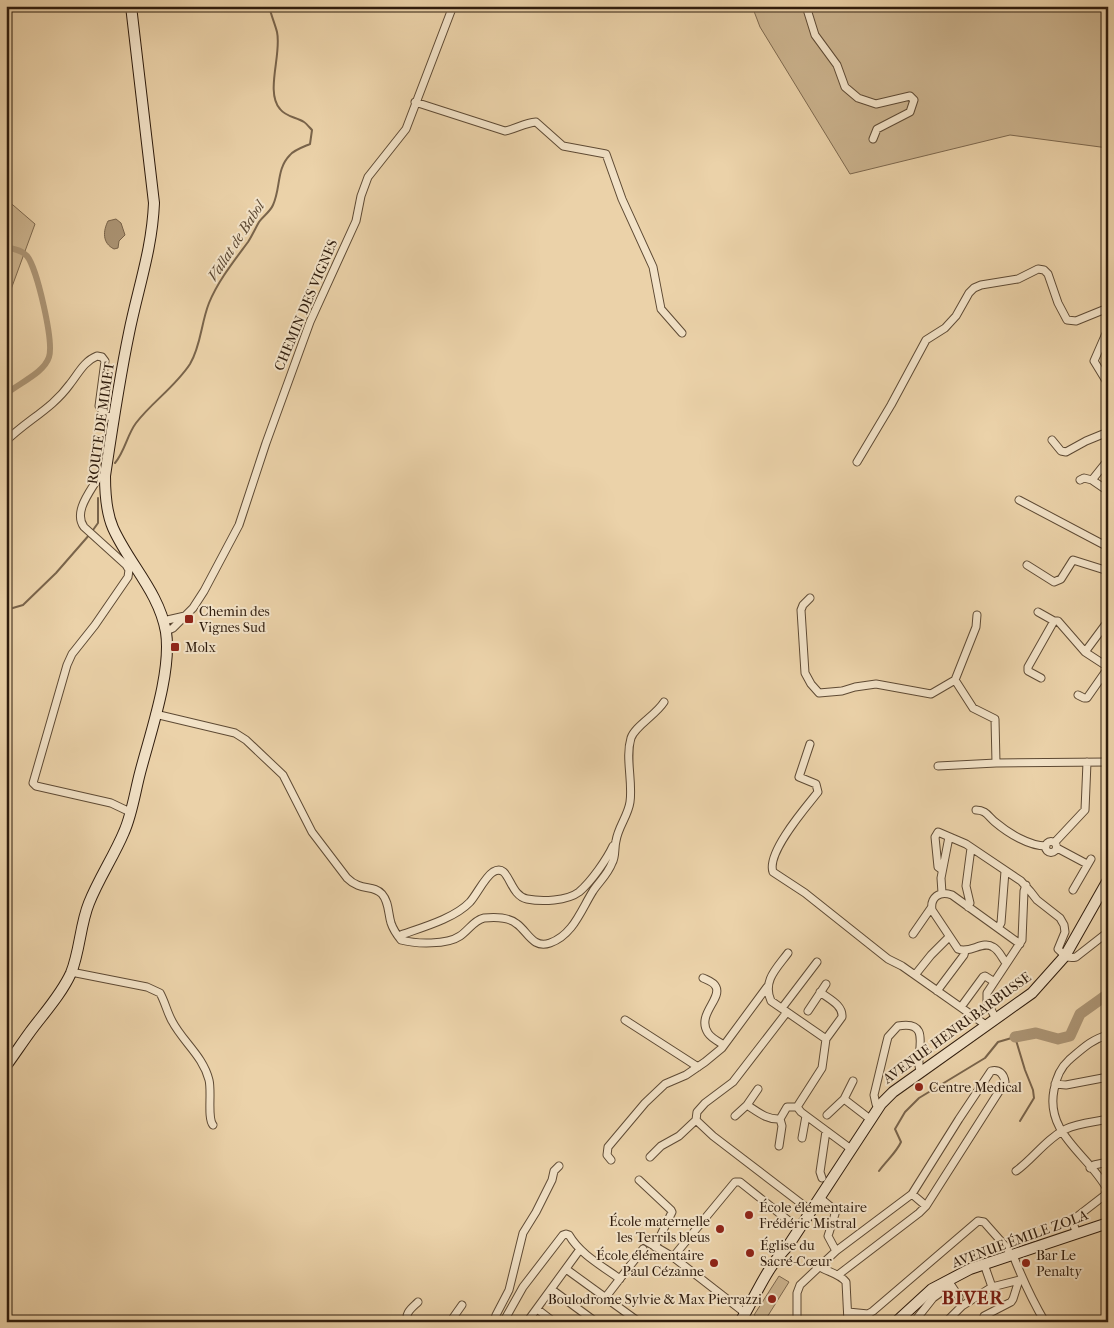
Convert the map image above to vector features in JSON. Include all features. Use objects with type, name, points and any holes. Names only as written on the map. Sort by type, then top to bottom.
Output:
[{"type":"main road","name":"ROUTE DE MIMET","points":[[6,1066],[56,998],[71,972],[88,905],[125,829],[155,714],[166,662],[165,626],[154,594],[120,542],[112,526],[107,507],[105,476],[129,332],[151,240],[154,203],[131,6]]},
{"type":"main road","name":"AVENUE HENRI BARBUSSE","points":[[740,1322],[753,1296],[774,1262],[788,1246],[878,1107],[887,1097],[1032,993],[1065,956],[1108,880]]},
{"type":"main road","name":"AVENUE ÉMILE ZOLA","points":[[896,1322],[932,1289],[984,1264],[1108,1223]]},
{"type":"street","name":"CHEMIN DES VIGNES","points":[[165,626],[173,628],[193,608],[239,525],[266,443],[310,322],[356,220],[361,196],[368,177],[406,129],[415,102],[442,40],[453,6]]},
{"type":"street","points":[[806,6],[814,35],[837,65],[845,87],[858,98],[876,104],[910,96],[914,100],[910,112],[877,130],[872,139]]},
{"type":"street","points":[[415,102],[505,131],[525,123],[536,122],[563,146],[606,154],[622,199],[653,266],[661,310],[682,333]]},
{"type":"street","points":[[857,462],[891,405],[926,340],[945,328],[956,316],[969,293],[974,288],[981,285],[1018,279],[1038,269],[1044,270],[1048,274],[1058,303],[1067,320],[1076,321],[1108,308]]},
{"type":"street","points":[[1108,329],[1094,361],[1108,384]]},
{"type":"street","points":[[6,441],[25,423],[55,402],[78,372],[97,356],[101,356],[106,361],[99,406],[105,415],[114,418]]},
{"type":"street","points":[[1052,440],[1061,451],[1066,452],[1108,432]]},
{"type":"street","points":[[1092,480],[1108,460]]},
{"type":"street","points":[[105,476],[98,478],[87,497],[80,514],[80,521],[84,527],[126,565],[129,570],[128,577],[95,626],[72,654],[67,664],[33,783],[36,786],[111,803],[130,812]]},
{"type":"street","points":[[1080,480],[1084,478],[1092,480],[1108,491]]},
{"type":"street","points":[[1019,500],[1108,547]]},
{"type":"street","points":[[1027,565],[1054,582],[1061,579],[1074,560],[1108,571]]},
{"type":"street","points":[[810,598],[801,610],[805,672],[811,684],[819,693],[842,691],[855,686],[876,684],[931,694],[955,680],[976,627],[977,615]]},
{"type":"street","points":[[1038,612],[1056,621],[1085,652],[1108,668],[1087,698],[1078,694]]},
{"type":"street","points":[[1041,678],[1028,671],[1028,667],[1056,621]]},
{"type":"street","points":[[1085,652],[1108,621]]},
{"type":"street","points":[[955,680],[972,708],[994,719],[996,763]]},
{"type":"street","points":[[398,936],[458,912],[470,902],[488,876],[494,871],[501,870],[506,873],[513,890],[518,896],[526,899],[543,901],[564,898],[579,892],[609,855],[630,804],[631,737],[639,726],[654,715],[664,702]]},
{"type":"street","points":[[155,714],[235,733],[246,740],[283,775],[312,832],[347,878],[354,885],[361,888],[375,889],[384,896],[388,905],[391,924],[401,940],[412,943],[458,938],[483,918],[503,918],[517,924],[536,943],[550,943],[564,935],[575,923],[593,890],[614,862],[616,840]]},
{"type":"street","points":[[810,744],[799,777],[816,784],[818,792],[783,838],[772,865],[772,870],[805,893],[888,959],[915,975],[983,1022],[985,1026]]},
{"type":"street","points":[[1056,845],[1085,810],[1087,762]]},
{"type":"street","points":[[938,766],[996,763],[1108,762]]},
{"type":"street","points":[[976,810],[983,810],[995,822],[1031,845],[1046,846],[1050,841],[1089,861],[1073,890]]},
{"type":"street","points":[[942,870],[938,867],[935,835],[940,832],[971,848],[1026,885],[1036,900],[1062,922],[1065,932],[1058,950],[1065,956],[1076,957],[1108,932]]},
{"type":"street","points":[[942,893],[942,870],[949,837]]},
{"type":"street","points":[[968,907],[970,903],[966,886],[971,848]]},
{"type":"street","points":[[998,928],[1001,923],[1005,871]]},
{"type":"street","points":[[996,1019],[987,1002],[986,993],[1020,944],[1023,936],[1024,891],[1026,885]]},
{"type":"street","points":[[913,934],[931,908],[933,899],[942,893],[952,895],[1020,944]]},
{"type":"street","points":[[931,908],[934,916],[958,950],[965,951],[990,945],[997,950],[1006,963]]},
{"type":"street","points":[[915,975],[931,955],[949,938]]},
{"type":"street","points":[[937,991],[965,951]]},
{"type":"street","points":[[611,1160],[607,1154],[608,1147],[645,1102],[665,1084],[678,1079],[698,1067],[724,1045],[767,988],[769,978],[788,953]]},
{"type":"street","points":[[650,1157],[661,1146],[679,1136],[696,1120],[698,1112],[706,1103],[733,1082],[817,962]]},
{"type":"street","points":[[71,972],[146,987],[160,993],[172,1022],[199,1057],[205,1070],[211,1093],[210,1119],[213,1125]]},
{"type":"street","points":[[961,1007],[983,977],[985,976],[993,981]]},
{"type":"street","points":[[703,978],[716,985],[717,989],[717,993],[707,1012],[706,1028],[708,1034],[724,1045]]},
{"type":"street","points":[[808,1011],[826,984]]},
{"type":"street","points":[[767,988],[771,1001],[826,1039]]},
{"type":"street","points":[[797,1107],[822,1068],[826,1039],[843,1014],[840,1007],[820,992]]},
{"type":"street","points":[[625,1020],[698,1067]]},
{"type":"street","points":[[878,1107],[874,1095],[886,1045],[888,1037],[898,1026],[908,1025],[920,1035],[922,1042],[918,1064],[921,1072]]},
{"type":"street","points":[[1076,1234],[1074,1219],[1105,1195],[1106,1186],[1062,1132],[1054,1118],[1052,1101],[1055,1084],[1064,1064],[1091,1041],[1108,1035]]},
{"type":"street","points":[[797,1322],[797,1293],[800,1285],[836,1251],[912,1194],[991,1071],[1001,1072],[1006,1082],[926,1206],[919,1214],[838,1275]]},
{"type":"street","points":[[1055,1084],[1066,1085],[1108,1076]]},
{"type":"street","points":[[827,1114],[844,1099],[853,1080]]},
{"type":"street","points":[[735,1116],[758,1089]]},
{"type":"street","points":[[844,1099],[870,1119]]},
{"type":"street","points":[[747,1104],[768,1118],[780,1119]]},
{"type":"street","points":[[779,1146],[782,1126],[780,1119],[787,1107],[797,1107],[806,1116],[851,1149]]},
{"type":"street","points":[[802,1138],[806,1116]]},
{"type":"street","points":[[1016,1172],[1028,1163],[1032,1156],[1068,1128],[1108,1119]]},
{"type":"street","points":[[696,1120],[713,1136],[811,1211]]},
{"type":"street","points":[[822,1178],[820,1172],[826,1131]]},
{"type":"street","points":[[1090,1168],[1094,1165],[1108,1162]]},
{"type":"street","points":[[494,1322],[509,1290],[523,1233],[536,1212],[558,1166]]},
{"type":"street","points":[[639,1180],[671,1210],[655,1247]]},
{"type":"street","points":[[674,1257],[735,1182],[740,1182],[799,1229]]},
{"type":"street","points":[[912,1194],[926,1206]]},
{"type":"street","points":[[820,1198],[831,1207],[835,1214],[828,1236],[836,1251]]},
{"type":"street","points":[[848,1312],[868,1314],[873,1311],[975,1222],[980,1220],[984,1222],[1012,1255],[1021,1280],[1046,1322]]},
{"type":"street","points":[[505,1321],[523,1287],[563,1235],[569,1235],[582,1251],[620,1279]]},
{"type":"street","points":[[644,1240],[674,1257],[747,1309]]},
{"type":"street","points":[[605,1298],[643,1249]]},
{"type":"street","points":[[527,1322],[578,1252],[582,1251]]},
{"type":"street","points":[[984,1264],[992,1287]]},
{"type":"street","points":[[820,1267],[832,1274],[838,1275],[846,1282],[848,1322]]},
{"type":"street","points":[[566,1269],[639,1322]]},
{"type":"street","points":[[946,1322],[962,1306],[992,1287],[1021,1280]]},
{"type":"street","points":[[984,1316],[1014,1299],[1021,1280]]},
{"type":"street","points":[[914,1322],[933,1298],[950,1282],[959,1297]]},
{"type":"street","points":[[551,1289],[596,1322]]},
{"type":"street","points":[[408,1322],[407,1314],[418,1302]]},
{"type":"street","points":[[450,1322],[462,1305]]},
{"type":"street","points":[[537,1309],[554,1322]]},
{"type":"shaded area","points":[[752,6],[1108,6],[1108,148],[1010,135],[850,174],[760,27]]},
{"type":"shaded area","points":[[6,199],[35,224],[6,303]]},
{"type":"shaded area","points":[[116,219],[121,223],[125,235],[119,241],[118,248],[114,249],[107,244],[105,229],[108,221]]},
{"type":"shaded area","name":"Boulodrome Sylvie & Max Pierrazzi","points":[[779,1276],[789,1282],[764,1322],[754,1315]]},
{"type":"waterway","name":"Vallat de Babol","points":[[115,463],[136,423],[190,364],[194,357],[209,303],[217,287],[248,242],[259,222],[272,207],[286,160],[294,152],[310,144],[312,130],[304,122],[282,112],[276,102],[274,83],[278,41],[269,6]]},
{"type":"waterway","points":[[6,247],[23,252],[31,263],[44,305],[50,349],[49,357],[42,368],[6,394]]},
{"type":"waterway","name":"Vallat de Babol","points":[[93,530],[98,523],[98,498]]},
{"type":"waterway","name":"Vallat de Babol","points":[[6,610],[23,605],[56,573],[90,534]]},
{"type":"waterway","points":[[1015,1037],[1036,1033],[1058,1039],[1070,1036],[1080,1014],[1108,994]]},
{"type":"waterway","points":[[879,1171],[901,1142],[895,1129],[905,1112],[919,1098],[985,1058],[998,1042],[1015,1037],[1034,1098],[1020,1121]]},
{"type":"place","name":"Chemin des Vignes Sud","points":[[189,619]]},
{"type":"place","name":"Molx","points":[[175,647]]},
{"type":"place","name":"Centre Medical","points":[[919,1087]]},
{"type":"place","name":"École élémentaire Frédéric Mistral","points":[[749,1215]]},
{"type":"place","name":"École maternelle les Terrils bleus","points":[[720,1229]]},
{"type":"place","name":"Église du Sacré-Cœur","points":[[750,1253]]},
{"type":"place","name":"École élémentaire Paul Cézanne","points":[[714,1263]]},
{"type":"place","name":"Bar Le Penalty","points":[[1026,1263]]},
{"type":"place","name":"Boulodrome Sylvie & Max Pierrazzi","points":[[772,1299]]},
{"type":"district","name":"BIVER","points":[[973,1298]]}]
